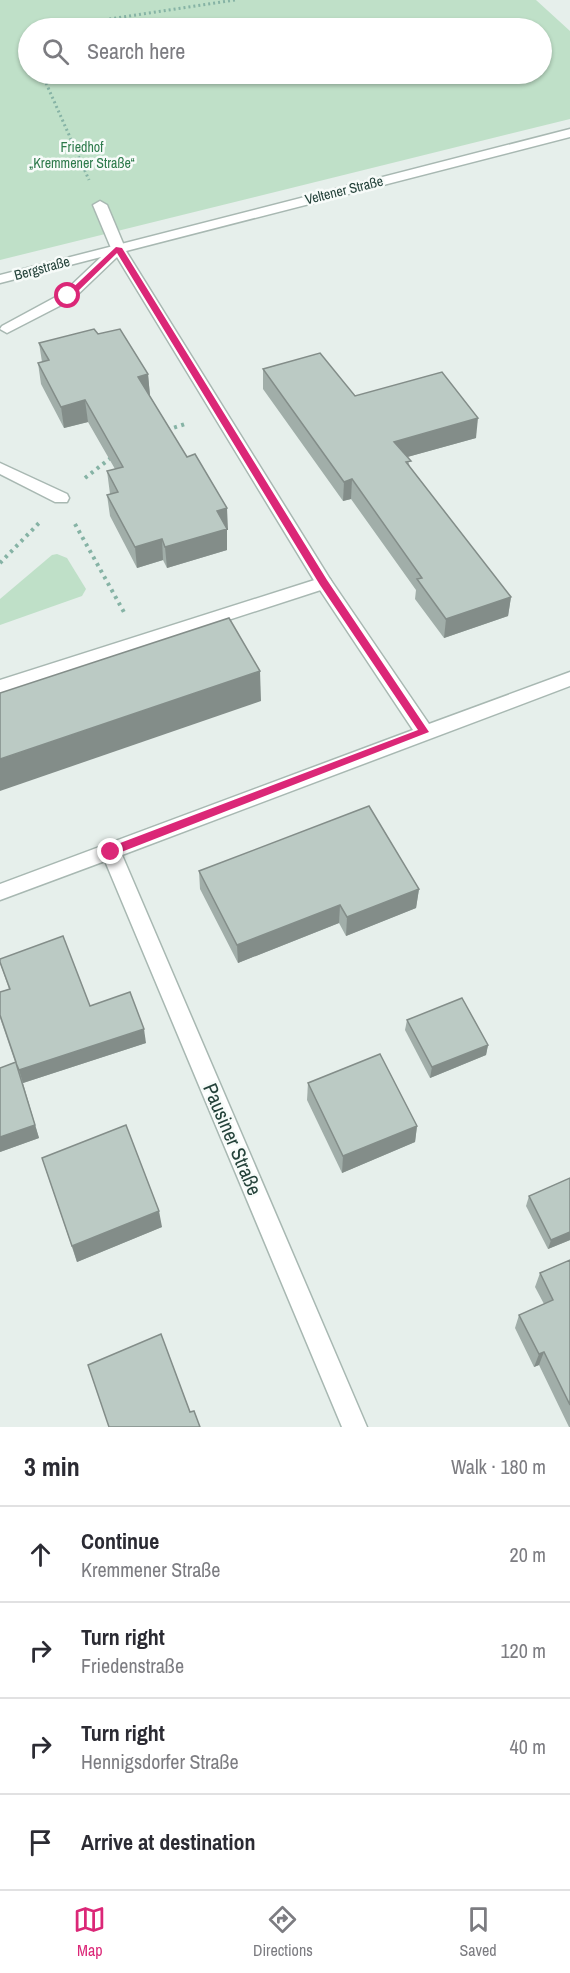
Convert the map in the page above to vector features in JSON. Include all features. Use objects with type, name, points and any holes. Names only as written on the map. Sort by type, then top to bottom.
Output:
[{"type":"street","name":"Veltener Straße","points":[[118,248],[570,133]]},
{"type":"street","points":[[100,205],[118,248],[218,414],[324,583],[424,732]]},
{"type":"street","points":[[2,327],[68,296],[118,248]]},
{"type":"street","name":"Bergstraße","points":[[0,279],[118,248]]},
{"type":"street","points":[[0,468],[61,498]]},
{"type":"street","points":[[0,687],[324,583]]},
{"type":"street","points":[[0,892],[570,679]]},
{"type":"street","name":"Pausiner Straße","points":[[111,852],[355,1427]]},
{"type":"path","points":[[117,18],[235,0]]},
{"type":"path","points":[[46,84],[100,205]]},
{"type":"path","points":[[164,431],[218,414]]},
{"type":"path","points":[[0,563],[61,498],[103,462],[120,452]]},
{"type":"path","points":[[61,498],[140,641]]},
{"type":"green space","name":"Friedhof „Kremmener Straße“","points":[[0,0],[536,0],[570,31],[570,119],[0,260]]},
{"type":"green space","points":[[57,554],[67,558],[86,589],[82,596],[0,625],[0,599],[52,555]]},
{"type":"building","points":[[94,329],[98,334],[120,329],[148,374],[138,377],[187,457],[195,454],[227,508],[217,511],[227,529],[165,547],[162,539],[135,547],[107,495],[118,492],[107,471],[123,467],[85,400],[61,407],[38,363],[49,360],[39,343]]},
{"type":"building","points":[[320,353],[355,396],[442,372],[478,418],[394,442],[411,461],[406,462],[511,597],[446,619],[417,579],[422,578],[352,479],[344,482],[263,369]]},
{"type":"building","points":[[229,618],[260,671],[0,759],[0,693]]},
{"type":"building","points":[[369,806],[419,889],[347,917],[340,905],[237,945],[199,871]]},
{"type":"building","points":[[63,936],[90,1006],[130,992],[144,1029],[19,1070],[16,1063],[35,1125],[0,1137],[0,1068],[16,1062],[0,1015],[0,992],[10,989],[0,959]]},
{"type":"building","points":[[462,998],[488,1045],[432,1067],[407,1020]]},
{"type":"building","points":[[380,1054],[417,1126],[343,1156],[308,1083]]},
{"type":"building","points":[[126,1125],[159,1211],[72,1246],[42,1158]]},
{"type":"building","points":[[570,1178],[570,1232],[551,1240],[529,1196]]},
{"type":"building","points":[[570,1260],[570,1405],[544,1352],[539,1354],[519,1315],[553,1300],[540,1273]]},
{"type":"building","points":[[161,1334],[190,1412],[194,1411],[200,1427],[109,1427],[88,1365]]},
{"type":"route","points":[[68,296],[118,248],[324,583],[424,732],[111,852]]}]
